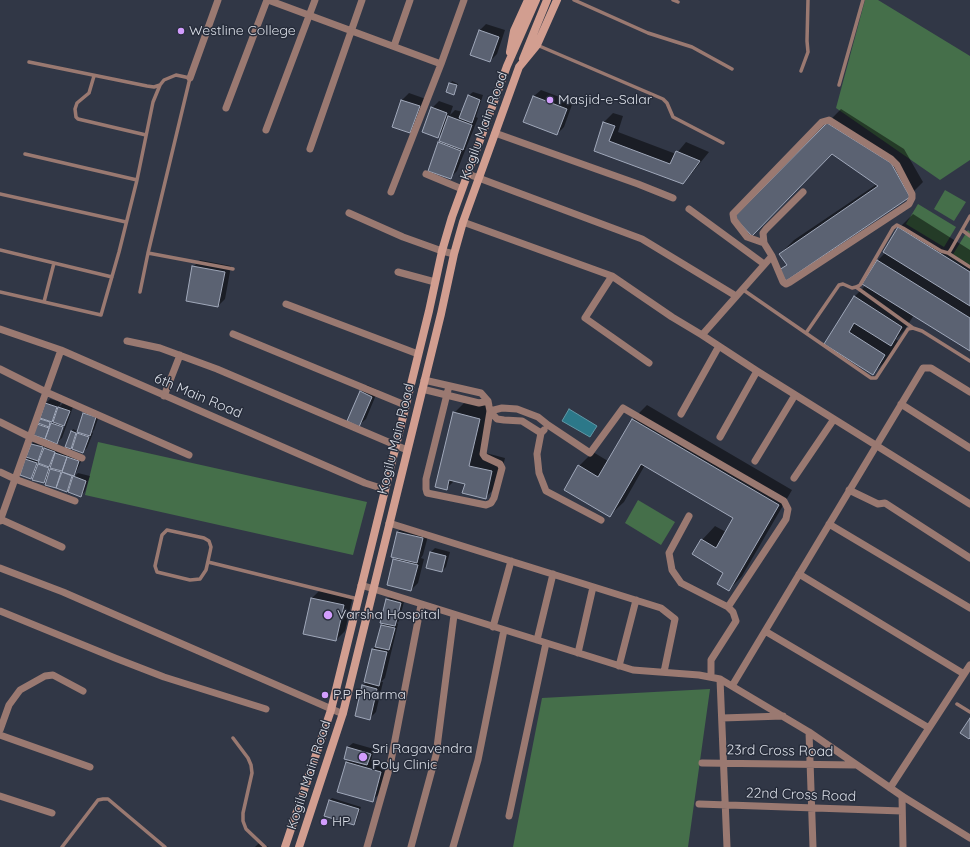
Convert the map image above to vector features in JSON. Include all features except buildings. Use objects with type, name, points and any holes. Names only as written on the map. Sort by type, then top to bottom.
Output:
[{"type":"main road","points":[[507,66],[514,31],[528,0]]},
{"type":"main road","points":[[507,66],[536,0]]},
{"type":"main road","points":[[519,67],[547,0]]},
{"type":"main road","name":"Kogilu Main Road","points":[[298,847],[343,714],[463,222],[519,67],[536,45],[557,0]]},
{"type":"main road","name":"Kogilu Main Road","points":[[285,847],[331,710],[442,251],[462,189],[507,66]]},
{"type":"street","points":[[190,78],[218,0]]},
{"type":"street","points":[[226,108],[268,0],[441,64]]},
{"type":"street","points":[[266,130],[315,0]]},
{"type":"street","points":[[310,149],[362,0]]},
{"type":"street","points":[[394,46],[410,0]]},
{"type":"street","points":[[391,192],[441,64],[464,0]]},
{"type":"street","points":[[764,243],[747,238],[734,220],[733,214],[822,122],[829,120],[891,159],[897,165],[912,194],[912,198],[909,204],[786,284],[783,282],[772,256],[764,243],[763,233],[804,192]]},
{"type":"street","points":[[495,133],[673,198]]},
{"type":"street","points":[[426,174],[462,189]]},
{"type":"street","points":[[468,174],[642,239],[736,296]]},
{"type":"street","points":[[689,209],[764,264]]},
{"type":"street","points":[[349,213],[403,237],[454,254]]},
{"type":"street","points":[[463,222],[612,276],[672,317],[702,334],[757,371],[970,504]]},
{"type":"street","points":[[702,334],[772,256]]},
{"type":"street","points":[[398,272],[435,282]]},
{"type":"street","points":[[612,276],[585,318],[649,363]]},
{"type":"street","points":[[286,304],[418,354]]},
{"type":"street","name":"6th Main Road","points":[[0,329],[61,350],[365,483],[384,489]]},
{"type":"street","points":[[233,334],[405,405]]},
{"type":"street","points":[[127,341],[160,348],[217,369],[407,450]]},
{"type":"street","points":[[681,414],[718,346]]},
{"type":"street","points":[[61,350],[0,520],[62,547]]},
{"type":"street","points":[[164,396],[180,356]]},
{"type":"street","points":[[732,686],[923,368],[931,368],[970,392]]},
{"type":"street","points":[[0,370],[46,392],[189,454]]},
{"type":"street","points":[[720,437],[757,371]]},
{"type":"street","points":[[424,380],[481,393],[488,401],[490,411],[482,454],[500,464],[502,468],[494,498],[491,503],[486,505],[427,493],[426,479],[449,386]]},
{"type":"street","points":[[422,389],[479,403],[488,401]]},
{"type":"street","points":[[755,461],[796,395]]},
{"type":"street","points":[[901,404],[970,448]]},
{"type":"street","points":[[490,411],[502,408],[516,409],[538,417],[548,426],[590,453],[623,408],[784,501],[788,510],[786,519],[728,606]]},
{"type":"street","points":[[490,411],[497,419],[522,421],[541,433]]},
{"type":"street","points":[[794,478],[834,419]]},
{"type":"street","points":[[0,422],[30,437],[82,458]]},
{"type":"street","points":[[548,426],[541,433],[537,454],[539,473],[546,491],[601,520]]},
{"type":"street","points":[[0,472],[15,480],[75,500]]},
{"type":"street","points":[[849,490],[878,504],[885,503],[970,558]]},
{"type":"street","points":[[689,516],[669,553],[672,570],[681,583],[728,606],[733,612],[736,621],[712,660],[711,678]]},
{"type":"street","points":[[389,523],[661,608],[674,619],[664,672]]},
{"type":"street","points":[[828,524],[970,608]]},
{"type":"street","points":[[493,627],[511,561]]},
{"type":"street","points":[[0,568],[63,592],[343,714]]},
{"type":"street","points":[[536,640],[553,574]]},
{"type":"street","points":[[799,574],[964,674]]},
{"type":"street","points":[[361,585],[633,670],[699,675],[720,680],[809,732],[902,796],[970,838]]},
{"type":"street","points":[[578,653],[593,587]]},
{"type":"street","points":[[619,666],[636,600]]},
{"type":"street","points":[[368,847],[390,766],[421,604]]},
{"type":"street","points":[[0,611],[164,677],[266,709]]},
{"type":"street","points":[[411,847],[436,755],[454,615]]},
{"type":"street","points":[[453,847],[478,760],[504,630]]},
{"type":"street","points":[[765,631],[929,728]]},
{"type":"street","points":[[509,816],[546,643]]},
{"type":"street","points":[[890,788],[970,664]]},
{"type":"street","points":[[0,730],[9,705],[20,690],[46,676],[53,675],[83,691]]},
{"type":"street","points":[[720,680],[727,847]]},
{"type":"street","points":[[722,718],[783,716]]},
{"type":"street","points":[[809,732],[813,847]]},
{"type":"street","points":[[0,735],[90,767]]},
{"type":"street","name":"23rd Cross Road","points":[[702,763],[857,765]]},
{"type":"street","points":[[0,796],[52,813]]},
{"type":"street","points":[[902,796],[903,847]]},
{"type":"street","name":"22nd Cross Road","points":[[699,804],[902,811]]},
{"type":"lane","points":[[574,0],[648,33],[692,47],[732,69]]},
{"type":"lane","points":[[672,0],[678,2]]},
{"type":"lane","points":[[801,71],[808,52],[808,0]]},
{"type":"lane","points":[[839,85],[863,0]]},
{"type":"lane","points":[[536,45],[663,99],[667,103],[673,118],[723,142]]},
{"type":"lane","points":[[29,62],[154,87],[164,80],[176,75],[190,78],[140,292]]},
{"type":"lane","points":[[94,76],[89,93],[77,103],[75,109],[76,117],[78,119],[146,135]]},
{"type":"lane","points":[[0,292],[101,315],[126,222],[153,102],[160,84]]},
{"type":"lane","points":[[25,154],[136,180]]},
{"type":"lane","points":[[0,194],[126,222]]},
{"type":"lane","points":[[948,253],[970,216]]},
{"type":"lane","points":[[806,333],[839,285],[843,284],[852,288],[860,285],[893,228],[897,225],[970,267]]},
{"type":"lane","points":[[962,230],[970,236]]},
{"type":"lane","points":[[0,250],[112,277]]},
{"type":"lane","points":[[148,253],[233,269]]},
{"type":"lane","points":[[44,302],[54,263]]},
{"type":"lane","points":[[856,287],[913,328],[922,331],[970,361]]},
{"type":"lane","points":[[742,289],[871,378],[876,378],[908,329],[913,328]]},
{"type":"lane","points":[[167,530],[207,539],[211,547],[208,562],[202,578],[195,581],[159,573],[155,566],[162,535],[167,530]]},
{"type":"lane","points":[[208,562],[358,599]]},
{"type":"lane","points":[[957,704],[970,712]]},
{"type":"lane","points":[[232,738],[248,758],[251,765],[252,773],[243,813],[243,821],[246,829],[265,847]]},
{"type":"lane","points":[[62,847],[98,800],[103,798],[108,799],[165,847]]},
{"type":"green space","points":[[865,0],[878,0],[970,56],[970,160],[940,180],[836,108]]},
{"type":"green space","points":[[945,190],[966,202],[954,221],[934,209]]},
{"type":"green space","points":[[918,204],[956,227],[944,247],[906,224]]},
{"type":"green space","points":[[968,230],[970,232],[970,268],[952,256]]},
{"type":"green space","points":[[98,442],[367,502],[353,555],[85,495]]},
{"type":"green space","points":[[638,500],[675,522],[661,545],[625,523]]},
{"type":"green space","points":[[710,689],[688,847],[513,847],[542,698]]},
{"type":"water","points":[[569,409],[597,426],[590,437],[562,421]]},
{"type":"place","name":"Westline College","points":[[181,31]]},
{"type":"place","name":"Masjid-e-Salar","points":[[550,100]]},
{"type":"place","name":"Varsha Hospital","points":[[328,615]]},
{"type":"place","name":"P.P Pharma","points":[[325,695]]},
{"type":"place","name":"Sri Ragavendra Poly Clinic","points":[[363,757]]},
{"type":"place","name":"HP","points":[[324,822]]}]
